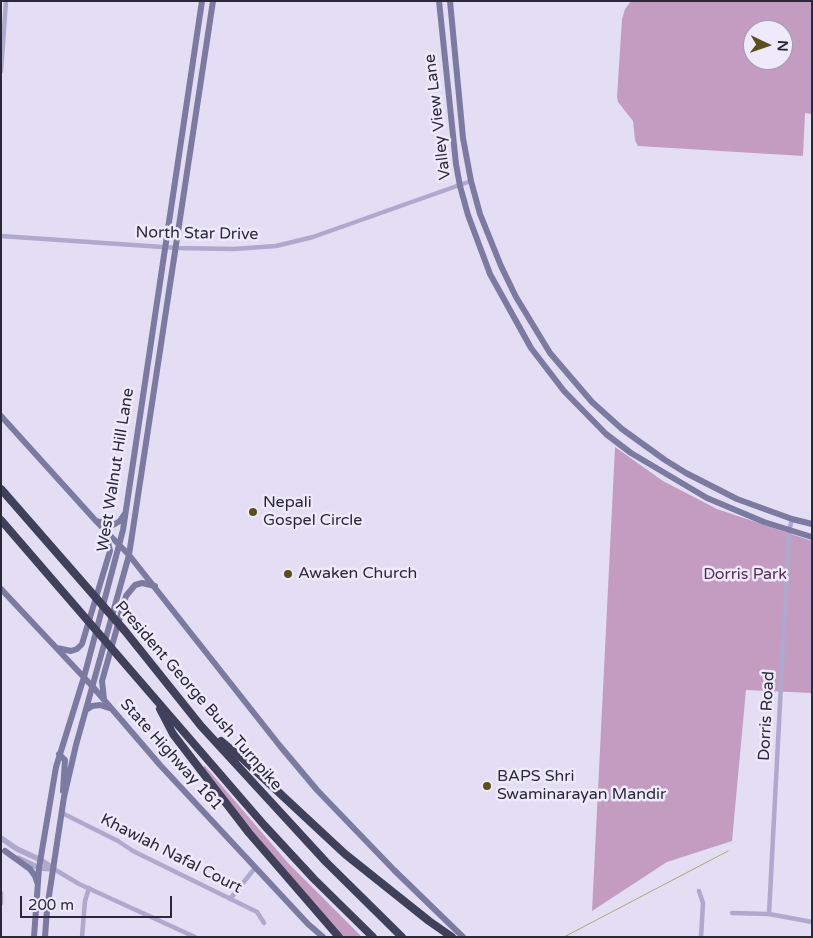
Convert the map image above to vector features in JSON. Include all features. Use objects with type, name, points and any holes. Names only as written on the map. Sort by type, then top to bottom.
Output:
[{"type":"highway","name":"President George Bush Turnpike","points":[[1,489],[125,631],[201,726],[326,862],[402,937]]},
{"type":"highway","name":"President George Bush Turnpike","points":[[1,520],[289,852],[373,937]]},
{"type":"highway","points":[[155,698],[173,734],[249,833],[339,937]]},
{"type":"highway","points":[[201,726],[244,760],[345,854],[452,937]]},
{"type":"main road","name":"West Walnut Hill Lane","points":[[34,937],[41,860],[59,754],[84,677],[120,545],[202,1]]},
{"type":"main road","name":"West Walnut Hill Lane","points":[[45,937],[64,797],[85,711],[129,555],[213,1]]},
{"type":"main road","name":"Valley View Lane","points":[[439,1],[460,186],[477,242],[502,296],[531,348],[564,391],[606,434],[638,458],[707,498],[764,522],[812,537]]},
{"type":"main road","name":"Valley View Lane","points":[[450,1],[463,138],[480,214],[489,239],[516,296],[550,353],[587,396],[622,429],[686,474],[737,499],[792,519],[812,524]]},
{"type":"main road","points":[[197,40],[207,41]]},
{"type":"main road","points":[[182,132],[193,134]]},
{"type":"main road","points":[[1,416],[129,555],[317,790],[394,870],[463,937]]},
{"type":"main road","points":[[135,449],[145,451]]},
{"type":"main road","points":[[96,521],[113,525],[120,521],[125,514]]},
{"type":"main road","points":[[57,648],[71,651],[77,649],[82,644],[110,551],[105,530]]},
{"type":"main road","points":[[105,702],[102,681],[129,591],[135,584],[142,583],[155,586]]},
{"type":"main road","name":"State Highway 161","points":[[1,589],[84,677],[160,765],[308,924],[323,937]]},
{"type":"main road","points":[[85,711],[92,706],[100,705],[111,709]]},
{"type":"main road","points":[[59,754],[65,760],[64,797]]},
{"type":"main road","points":[[3,850],[30,869],[35,876],[38,886]]},
{"type":"street","points":[[1,71],[6,1]]},
{"type":"street","name":"North Star Drive","points":[[1,236],[177,248],[241,249],[282,245],[313,237],[472,181]]},
{"type":"street","name":"Dorris Road","points":[[769,914],[789,530],[792,519]]},
{"type":"street","name":"Khawlah Nafal Court","points":[[62,813],[118,841],[133,851],[257,912],[264,923]]},
{"type":"street","points":[[1,838],[17,850],[41,860],[89,888],[195,937]]},
{"type":"street","points":[[3,850],[40,868],[54,869]]},
{"type":"street","points":[[230,899],[256,868]]},
{"type":"street","points":[[82,937],[85,902],[89,888]]},
{"type":"street","points":[[699,891],[703,903],[701,937]]},
{"type":"street","points":[[1,893],[1,903]]},
{"type":"street","points":[[732,913],[769,914],[812,922]]},
{"type":"green space","points":[[631,1],[812,1],[812,114],[805,113],[803,156],[638,146],[635,140],[633,121],[618,102],[617,97],[622,19],[625,9]]},
{"type":"green space","name":"Dorris Park","points":[[615,447],[663,481],[717,509],[812,541],[812,693],[746,690],[732,841],[667,862],[592,911]]},
{"type":"green space","points":[[205,766],[288,863],[362,937],[342,937],[253,833],[203,767]]},
{"type":"waterway","points":[[564,937],[728,851]]},
{"type":"place","name":"Nepali Gospel Circle","points":[[253,512]]},
{"type":"place","name":"Awaken Church","points":[[288,574]]},
{"type":"place","name":"BAPS Shri Swaminarayan Mandir","points":[[487,786]]}]
